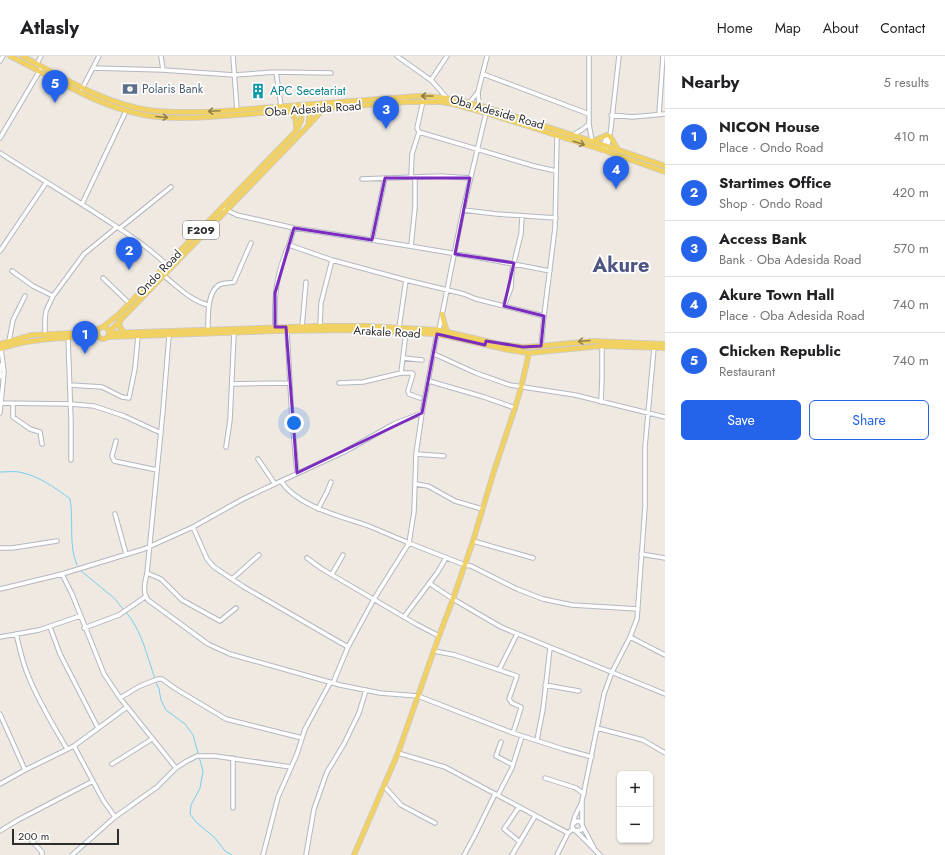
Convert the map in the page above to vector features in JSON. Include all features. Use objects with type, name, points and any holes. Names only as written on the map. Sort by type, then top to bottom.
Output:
[{"type":"main road","name":"Oba Adesida Road","points":[[10,56],[41,69],[102,102],[126,111],[145,115],[180,118],[238,115],[288,110],[302,107],[325,107],[383,101],[423,101],[453,104],[486,113],[665,172]]},
{"type":"main road","points":[[22,56],[37,64],[41,69]]},
{"type":"main road","points":[[82,90],[117,103],[147,110],[177,112],[237,110],[281,106],[302,107]]},
{"type":"main road","name":"Oba Adeside Road","points":[[311,107],[383,101],[420,96],[445,96],[470,102],[606,145],[665,166]]},
{"type":"main road","name":"F209","points":[[296,131],[301,121],[302,107]]},
{"type":"main road","points":[[308,126],[311,107]]},
{"type":"main road","points":[[308,126],[325,107]]},
{"type":"main road","points":[[288,110],[296,119],[296,131]]},
{"type":"main road","name":"Ondo Road","points":[[224,209],[295,141],[308,126]]},
{"type":"main road","name":"Ondo Road","points":[[104,326],[119,314],[169,266],[296,131]]},
{"type":"main road","points":[[593,141],[608,135],[618,149]]},
{"type":"main road","name":"Ondo Road","points":[[109,334],[119,320],[164,275],[169,266]]},
{"type":"main road","points":[[442,314],[448,332]]},
{"type":"main road","points":[[119,320],[120,327],[124,333]]},
{"type":"main road","points":[[0,347],[25,342],[68,337],[99,337],[103,339],[109,334],[107,328],[104,326]]},
{"type":"main road","name":"F209","points":[[0,347],[10,341],[32,335],[98,329],[104,326]]},
{"type":"main road","name":"Arakale Road","points":[[109,334],[275,327],[287,329],[302,326],[320,326],[406,332],[448,332],[509,350],[529,353],[593,340],[665,344]]},
{"type":"main road","name":"Arakale Road","points":[[109,334],[169,336],[287,329],[399,328],[438,332],[486,343],[523,347],[572,345],[665,348]]},
{"type":"main road","points":[[98,329],[97,333],[99,337]]},
{"type":"main road","points":[[354,855],[398,753],[465,565],[515,408],[529,353]]},
{"type":"street","points":[[0,61],[3,56]]},
{"type":"street","points":[[37,64],[41,56]]},
{"type":"street","points":[[82,90],[99,56]]},
{"type":"street","points":[[161,56],[163,70]]},
{"type":"street","points":[[233,56],[237,110]]},
{"type":"street","points":[[397,56],[431,80],[445,96]]},
{"type":"street","points":[[431,80],[447,56]]},
{"type":"street","points":[[479,105],[478,92],[487,57],[482,56]]},
{"type":"street","points":[[589,56],[589,124],[593,141]]},
{"type":"street","points":[[604,151],[612,115],[619,56]]},
{"type":"street","points":[[659,114],[663,56]]},
{"type":"street","points":[[93,68],[163,70],[234,75],[276,72],[332,72]]},
{"type":"street","points":[[0,138],[41,69]]},
{"type":"street","points":[[276,72],[281,106]]},
{"type":"street","points":[[483,74],[589,114]]},
{"type":"street","points":[[470,102],[478,92]]},
{"type":"street","points":[[411,246],[415,207],[413,150],[419,132],[417,128],[423,101]]},
{"type":"street","points":[[82,204],[126,111]]},
{"type":"street","points":[[262,855],[278,797],[297,754],[302,738],[332,683],[348,647],[374,599],[409,543],[414,512],[416,454],[422,413],[476,149],[486,113]]},
{"type":"street","points":[[612,115],[632,117],[665,114]]},
{"type":"street","points":[[573,135],[589,124]]},
{"type":"street","points":[[419,132],[556,171]]},
{"type":"street","points":[[541,346],[556,218],[557,136]]},
{"type":"street","points":[[0,153],[82,204],[148,248],[169,266]]},
{"type":"street","points":[[362,179],[453,176],[470,178]]},
{"type":"street","points":[[372,240],[385,178]]},
{"type":"street","points":[[0,251],[46,183]]},
{"type":"street","points":[[45,334],[46,311],[53,296],[84,254],[171,187]]},
{"type":"street","points":[[224,209],[237,215],[294,228],[514,263],[550,271]]},
{"type":"street","points":[[463,210],[556,218]]},
{"type":"street","points":[[504,306],[510,293],[514,263],[521,234],[522,216]]},
{"type":"street","points":[[275,327],[277,283],[294,228]]},
{"type":"street","points":[[208,330],[208,305],[214,290],[218,285],[223,283],[232,283],[236,279],[251,243]]},
{"type":"street","points":[[289,245],[332,260],[544,316]]},
{"type":"street","points":[[320,326],[321,303],[332,260]]},
{"type":"street","points":[[12,271],[33,286],[53,296]]},
{"type":"street","points":[[164,275],[184,293],[199,303],[208,305]]},
{"type":"street","points":[[103,278],[130,303]]},
{"type":"street","points":[[399,328],[406,280]]},
{"type":"street","points":[[302,326],[306,282]]},
{"type":"street","points":[[10,341],[13,320],[25,296]]},
{"type":"street","points":[[287,329],[292,420],[297,473]]},
{"type":"street","points":[[401,373],[406,332]]},
{"type":"street","points":[[226,447],[230,420],[234,333]]},
{"type":"street","points":[[70,385],[102,387],[122,397],[129,398],[135,368],[138,336]]},
{"type":"street","points":[[169,336],[150,546],[144,590],[145,597],[148,600],[193,634],[220,650],[332,683],[366,690],[418,696],[513,733],[592,756]]},
{"type":"street","points":[[68,337],[71,404],[71,460]]},
{"type":"street","points":[[601,402],[602,346]]},
{"type":"street","points":[[0,347],[4,364],[0,413]]},
{"type":"street","points":[[557,855],[568,833],[573,828],[575,816],[582,801],[604,694],[612,672],[630,637],[637,619],[645,507],[645,446],[654,348]]},
{"type":"street","points":[[434,354],[490,379],[521,388],[575,395],[665,417]]},
{"type":"street","points":[[403,358],[422,360]]},
{"type":"street","points":[[0,365],[0,377]]},
{"type":"street","points":[[339,383],[363,382],[401,373],[412,372],[413,374],[408,392],[409,394],[420,398]]},
{"type":"street","points":[[429,381],[484,397],[515,408]]},
{"type":"street","points":[[232,384],[290,383]]},
{"type":"street","points":[[1,403],[71,404],[94,406],[161,432]]},
{"type":"street","points":[[13,404],[13,417],[30,429],[40,432],[42,444]]},
{"type":"street","points":[[0,589],[62,574],[150,546],[193,527],[243,499],[344,452],[394,424],[422,413]]},
{"type":"street","points":[[116,441],[112,456],[114,461],[157,470]]},
{"type":"street","points":[[416,454],[444,456]]},
{"type":"street","points":[[258,459],[275,484]]},
{"type":"street","points":[[281,481],[298,497],[318,509],[381,531],[446,558],[471,566],[517,589],[544,599],[572,605],[638,609]]},
{"type":"street","points":[[318,509],[331,482]]},
{"type":"street","points":[[416,484],[428,486],[455,501],[482,509]]},
{"type":"street","points":[[115,514],[126,554]]},
{"type":"street","points":[[193,527],[209,563],[232,579],[348,647]]},
{"type":"street","points":[[0,548],[12,548],[57,541]]},
{"type":"street","points":[[473,541],[533,558]]},
{"type":"street","points":[[641,554],[665,558]]},
{"type":"street","points":[[232,579],[259,555]]},
{"type":"street","points":[[332,574],[343,555]]},
{"type":"street","points":[[307,558],[404,617],[439,636]]},
{"type":"street","points":[[404,617],[446,558]]},
{"type":"street","points":[[147,573],[161,579],[182,600],[220,622],[236,608]]},
{"type":"street","points":[[62,574],[104,674],[120,698],[176,768]]},
{"type":"street","points":[[429,583],[501,627],[665,694]]},
{"type":"street","points":[[84,628],[119,615],[145,597]]},
{"type":"street","points":[[0,637],[50,627],[80,616]]},
{"type":"street","points":[[50,627],[60,654],[98,728]]},
{"type":"street","points":[[16,634],[22,659],[28,675],[49,718],[67,749]]},
{"type":"street","points":[[499,670],[517,634]]},
{"type":"street","points":[[630,637],[665,655]]},
{"type":"street","points":[[537,740],[543,709],[550,648]]},
{"type":"street","points":[[434,651],[455,655],[517,676],[509,699],[512,703],[521,707],[513,733]]},
{"type":"street","points":[[120,698],[140,686],[154,680],[163,679],[181,692],[226,719],[302,738]]},
{"type":"street","points":[[545,685],[579,691]]},
{"type":"street","points":[[306,855],[313,814],[322,786],[333,760],[344,744],[359,713],[366,690]]},
{"type":"street","points":[[0,784],[74,746],[127,707]]},
{"type":"street","points":[[0,714],[25,770]]},
{"type":"street","points":[[597,728],[642,740],[665,753]]},
{"type":"street","points":[[464,855],[513,765],[522,736]]},
{"type":"street","points":[[112,764],[152,739]]},
{"type":"street","points":[[501,742],[496,756],[513,765]]},
{"type":"street","points":[[74,746],[103,800],[115,817]]},
{"type":"street","points":[[398,753],[445,767],[568,833]]},
{"type":"street","points":[[72,855],[115,817],[157,787],[176,768],[197,756],[206,755],[233,758],[291,767]]},
{"type":"street","points":[[233,758],[233,808]]},
{"type":"street","points":[[545,778],[576,788],[584,794]]},
{"type":"street","points":[[0,832],[18,820],[93,781]]},
{"type":"street","points":[[384,786],[401,805],[435,823]]},
{"type":"street","points":[[582,801],[583,825],[595,849]]},
{"type":"street","points":[[519,807],[504,829],[520,842]]},
{"type":"street","points":[[512,855],[536,816]]},
{"type":"street","points":[[574,823],[577,821],[583,825]]},
{"type":"street","points":[[578,832],[581,830],[583,825]]},
{"type":"street","points":[[573,828],[600,855]]},
{"type":"street","points":[[32,841],[42,852],[42,855]]},
{"type":"highlighted area","points":[[385,178],[470,178],[455,254],[514,263],[504,306],[544,316],[541,346],[523,347],[486,341],[485,345],[437,334],[422,413],[297,473],[286,327],[275,327],[275,293],[294,228],[372,240]]},
{"type":"waterway","points":[[0,472],[17,472],[33,476],[52,486],[70,499],[72,540],[74,557],[77,565]]},
{"type":"waterway","points":[[80,570],[114,598],[124,610]]},
{"type":"waterway","points":[[126,612],[132,619],[140,635],[155,679]]},
{"type":"waterway","points":[[156,682],[161,700],[166,710],[185,724],[193,735],[203,771],[200,788],[191,805],[190,814],[196,822],[215,838],[225,851],[232,855]]},
{"type":"place","name":"Polaris Bank","points":[[130,89]]},
{"type":"place","name":"APC Secetariat","points":[[258,91]]},
{"type":"place","name":"Chicken Republic","points":[[55,103]]},
{"type":"place","name":"Access Bank","points":[[386,129]]},
{"type":"place","name":"Akure Town Hall","points":[[616,189]]},
{"type":"place","name":"Startimes Office","points":[[129,270]]},
{"type":"place","name":"NICON House","points":[[85,354]]},
{"type":"district","name":"Akure","points":[[621,265]]}]
